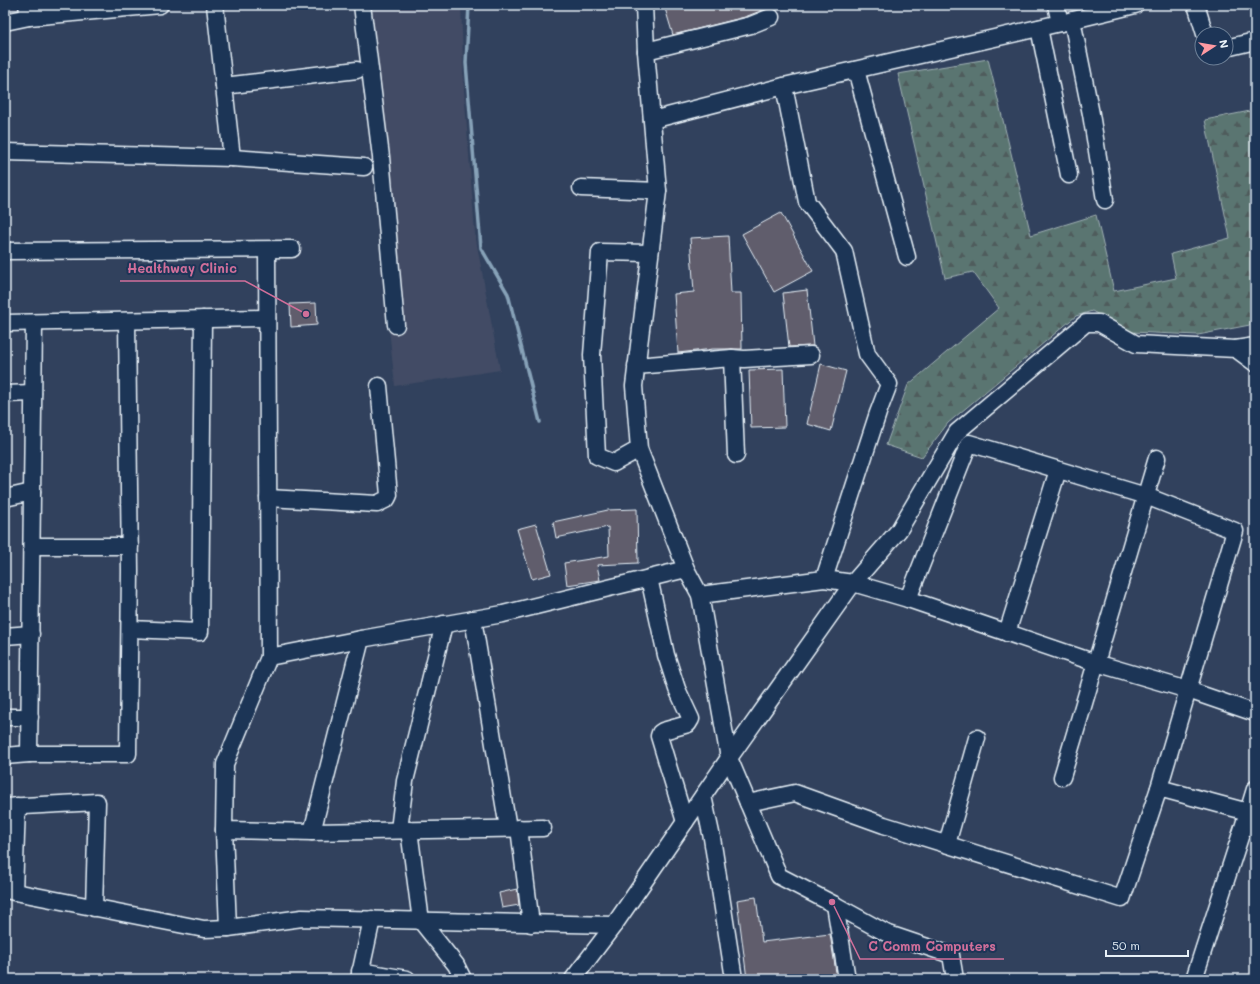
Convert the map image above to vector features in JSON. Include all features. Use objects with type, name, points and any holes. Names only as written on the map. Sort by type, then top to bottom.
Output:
[{"type":"street","points":[[5,22],[28,11],[160,5]]},
{"type":"street","points":[[215,5],[232,158]]},
{"type":"street","points":[[362,5],[381,157],[396,324]]},
{"type":"street","points":[[644,5],[646,51],[658,191],[634,386],[639,449],[686,569],[700,595],[729,758],[779,876],[886,933],[951,955],[955,979]]},
{"type":"street","points":[[1056,5],[1066,22],[1091,114],[1105,200]]},
{"type":"street","points":[[652,120],[784,86],[1135,5]]},
{"type":"street","points":[[1196,5],[1202,26]]},
{"type":"street","points":[[646,51],[751,25],[771,17]]},
{"type":"street","points":[[1039,28],[1069,175]]},
{"type":"street","points":[[1234,46],[1255,41]]},
{"type":"street","points":[[224,86],[357,70]]},
{"type":"street","points":[[856,70],[907,257]]},
{"type":"street","points":[[784,86],[807,202],[844,251],[867,354],[890,384],[878,413],[824,579]]},
{"type":"street","points":[[5,152],[232,158],[364,167]]},
{"type":"street","points":[[581,188],[658,191]]},
{"type":"street","points":[[5,251],[292,249]]},
{"type":"street","points":[[228,928],[224,830],[225,764],[269,657],[267,250]]},
{"type":"street","points":[[639,449],[614,463],[597,456],[592,355],[600,252],[650,253]]},
{"type":"street","points":[[5,324],[267,318]]},
{"type":"street","points":[[130,630],[200,632],[203,319]]},
{"type":"street","points":[[5,756],[30,754],[128,754],[130,546],[127,321]]},
{"type":"street","points":[[30,754],[34,323]]},
{"type":"street","points":[[573,979],[614,926],[729,758],[853,583],[899,530],[956,432],[1086,323],[1099,323],[1136,344],[1236,350],[1255,346]]},
{"type":"street","points":[[1236,350],[1255,363]]},
{"type":"street","points":[[636,366],[732,358],[744,359],[811,355]]},
{"type":"street","points":[[732,358],[736,456]]},
{"type":"street","points":[[268,498],[377,504],[386,500],[389,495],[379,386]]},
{"type":"street","points":[[5,394],[33,393]]},
{"type":"street","points":[[748,803],[795,793],[884,825],[1122,899],[1159,788],[1235,531],[1146,496],[969,443],[908,599]]},
{"type":"street","points":[[1062,777],[1157,458]]},
{"type":"street","points":[[1007,633],[1058,470]]},
{"type":"street","points":[[5,498],[32,492]]},
{"type":"street","points":[[32,546],[130,546]]},
{"type":"street","points":[[269,657],[360,639],[503,614],[686,569]]},
{"type":"street","points":[[649,578],[666,654],[677,689],[691,719],[688,724],[663,731],[659,736],[685,822]]},
{"type":"street","points":[[700,595],[824,579],[853,583],[908,599],[1096,663],[1188,690],[1255,713]]},
{"type":"street","points":[[473,619],[531,924]]},
{"type":"street","points":[[444,624],[405,781],[404,830],[421,921],[456,966],[463,979]]},
{"type":"street","points":[[5,636],[31,634]]},
{"type":"street","points":[[312,832],[360,639]]},
{"type":"street","points":[[5,717],[30,717]]},
{"type":"street","points":[[947,844],[977,738]]},
{"type":"street","points":[[1159,788],[1248,812]]},
{"type":"street","points":[[1194,979],[1255,789]]},
{"type":"street","points":[[703,796],[712,838],[734,979]]},
{"type":"street","points":[[94,908],[97,802],[11,807],[10,891],[94,908],[204,929],[228,928],[302,918],[614,926]]},
{"type":"street","points":[[224,830],[312,832],[543,828]]},
{"type":"street","points":[[835,905],[847,979]]},
{"type":"street","points":[[372,919],[360,975],[403,978]]},
{"type":"shaded area","points":[[402,5],[461,5],[464,90],[475,234],[500,370],[395,386],[356,11]]},
{"type":"green space","points":[[988,59],[1031,235],[1096,215],[1114,291],[1176,278],[1171,254],[1230,238],[1205,120],[1255,110],[1255,324],[1198,335],[1131,332],[1092,311],[1076,316],[948,423],[922,457],[886,445],[908,385],[999,308],[973,272],[945,278],[898,74]]},
{"type":"building","points":[[664,5],[777,5],[777,8],[768,8],[745,17],[673,35]]},
{"type":"building","points":[[781,213],[813,271],[774,292],[742,234]]},
{"type":"building","points":[[728,236],[731,293],[741,293],[742,349],[713,349],[678,353],[674,294],[694,292],[690,238]]},
{"type":"building","points":[[807,290],[813,346],[789,347],[783,293]]},
{"type":"building","points":[[316,303],[317,325],[291,327],[290,304]]},
{"type":"building","points":[[821,364],[846,371],[831,431],[807,424]]},
{"type":"building","points":[[783,369],[785,427],[751,428],[749,370]]},
{"type":"building","points":[[637,509],[638,563],[597,565],[600,580],[567,585],[564,563],[609,556],[608,527],[556,538],[553,522],[608,510]]},
{"type":"building","points":[[536,524],[551,574],[532,579],[517,529]]},
{"type":"building","points":[[517,889],[519,905],[502,908],[499,893]]},
{"type":"building","points":[[756,897],[762,942],[830,934],[837,979],[747,979],[737,900]]},
{"type":"waterway","points":[[469,5],[466,63],[481,248],[508,294],[540,422]]},
{"type":"place","name":"Healthway Clinic","points":[[306,314]]},
{"type":"place","name":"C Comm Computers","points":[[832,902]]}]
